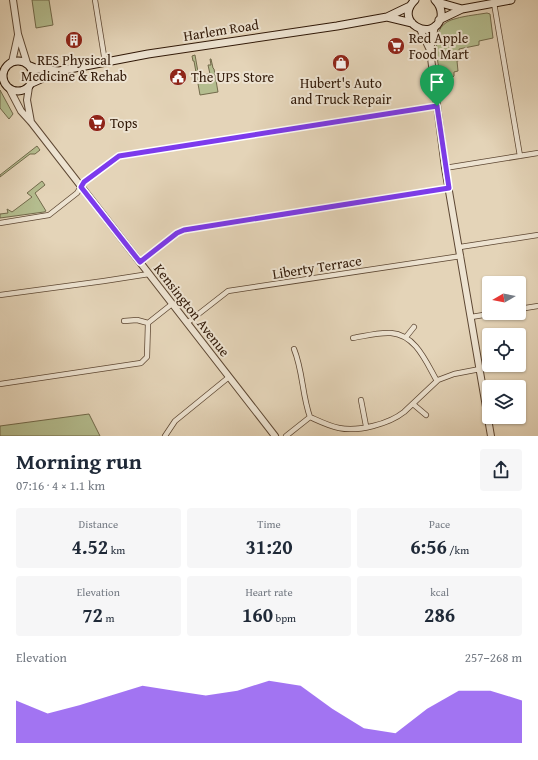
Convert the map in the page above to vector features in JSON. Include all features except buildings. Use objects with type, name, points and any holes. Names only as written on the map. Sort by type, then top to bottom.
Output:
[{"type":"main road","points":[[420,29],[430,29],[437,23],[462,9],[512,0]]},
{"type":"main road","points":[[436,1],[462,9]]},
{"type":"main road","points":[[436,1],[441,13],[437,23]]},
{"type":"main road","name":"Harlem Road","points":[[31,85],[59,72],[105,62],[387,17],[412,3]]},
{"type":"main road","points":[[412,3],[409,17],[412,24]]},
{"type":"main road","name":"Harlem Road","points":[[387,17],[412,24],[420,29]]},
{"type":"main road","points":[[20,60],[29,64],[34,74],[31,85],[21,91],[12,90],[4,84],[3,77],[6,64],[20,60]]},
{"type":"main road","name":"Harlem Road","points":[[29,64],[37,69],[59,72]]},
{"type":"street","points":[[13,0],[18,34],[29,64]]},
{"type":"street","points":[[95,0],[105,62]]},
{"type":"street","points":[[494,3],[520,156]]},
{"type":"street","points":[[430,50],[437,23]]},
{"type":"street","points":[[420,29],[430,50],[445,168],[460,247],[491,436]]},
{"type":"street","points":[[6,64],[14,57],[18,34]]},
{"type":"street","name":"Kensington Avenue","points":[[4,84],[21,111],[275,436]]},
{"type":"street","name":"Kensington Avenue","points":[[31,85],[27,100],[31,122]]},
{"type":"street","points":[[0,223],[47,216],[77,193],[88,178],[119,156],[437,106]]},
{"type":"street","points":[[445,168],[538,153]]},
{"type":"street","points":[[140,262],[177,233],[184,230],[449,188]]},
{"type":"street","points":[[460,247],[538,235]]},
{"type":"street","name":"Liberty Terrace","points":[[187,323],[228,291],[461,256]]},
{"type":"street","points":[[0,295],[149,274]]},
{"type":"street","points":[[148,323],[172,304]]},
{"type":"street","points":[[526,308],[538,306]]},
{"type":"street","points":[[471,317],[482,315]]},
{"type":"street","points":[[124,321],[137,320],[148,323]]},
{"type":"street","points":[[0,384],[141,363],[147,357],[148,352],[148,323]]},
{"type":"street","points":[[406,337],[414,327]]},
{"type":"street","points":[[353,338],[390,333],[406,337],[417,348],[437,380]]},
{"type":"street","points":[[294,349],[298,359],[304,401],[310,417],[339,428],[351,429],[390,422],[413,404],[437,380],[454,374],[480,369]]},
{"type":"street","points":[[166,436],[175,420],[229,376]]},
{"type":"street","points":[[362,400],[366,426]]},
{"type":"street","points":[[413,404],[426,415]]},
{"type":"street","points":[[286,436],[310,417]]},
{"type":"green space","points":[[32,0],[49,0],[53,25],[36,28]]},
{"type":"green space","points":[[487,13],[490,14],[493,38],[479,41],[479,45],[459,49],[461,60],[457,61],[458,71],[454,72],[453,77],[441,79],[436,46],[439,30],[444,24],[451,20]]},
{"type":"green space","points":[[195,55],[198,72],[201,72],[201,75],[210,74],[208,65],[211,65],[211,59],[218,92],[200,95],[192,56]]},
{"type":"green space","points":[[0,90],[13,114],[9,119],[0,108]]},
{"type":"green space","points":[[37,146],[40,150],[35,154],[30,154],[0,177],[0,175]]},
{"type":"green space","points":[[42,181],[45,185],[35,193],[46,211],[0,218],[0,214],[8,213],[7,209],[12,212],[32,197],[27,193]]},
{"type":"green space","points":[[89,414],[100,436],[0,436],[0,426]]},
{"type":"place","name":"RES Physical Medicine & Rehab","points":[[74,40]]},
{"type":"place","name":"Red Apple Food Mart","points":[[396,46]]},
{"type":"place","name":"Hubert's Auto and Truck Repair","points":[[341,63]]},
{"type":"place","name":"The UPS Store","points":[[178,77]]},
{"type":"place","name":"Tops","points":[[97,123]]},
{"type":"route","points":[[437,106],[449,188],[184,230],[177,233],[140,262],[81,187],[84,182],[119,156],[437,106]]}]
